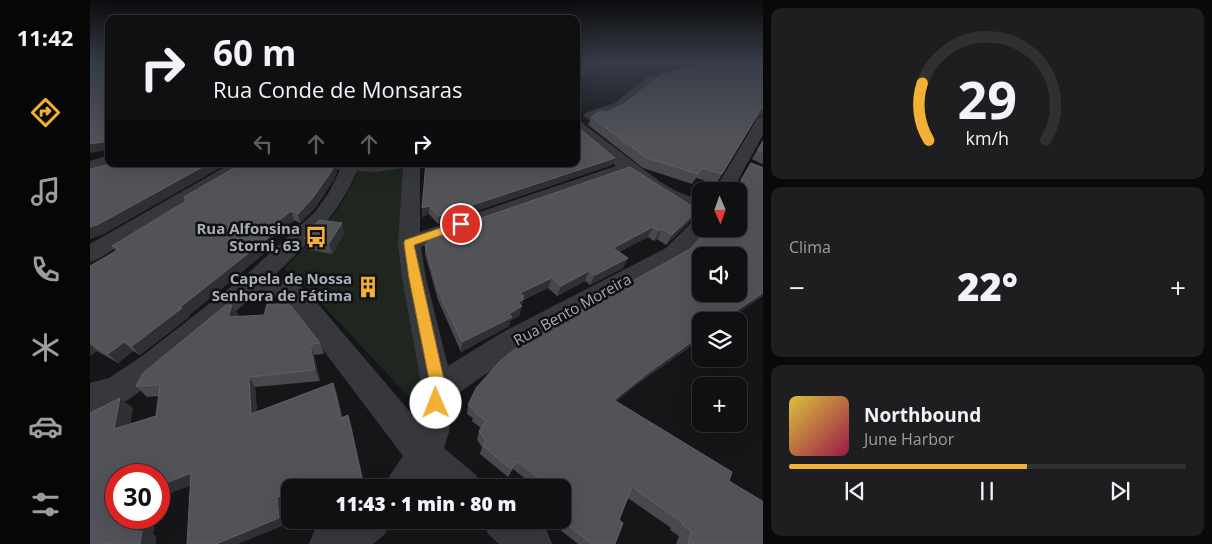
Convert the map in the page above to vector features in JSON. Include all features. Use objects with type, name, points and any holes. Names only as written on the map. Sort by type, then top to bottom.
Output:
[{"type":"street","points":[[580,117],[599,115],[614,110],[640,88]]},
{"type":"street","points":[[728,182],[763,119]]},
{"type":"street","points":[[580,128],[661,190],[682,202],[692,204]]},
{"type":"street","points":[[90,166],[105,161]]},
{"type":"street","points":[[739,161],[755,170]]},
{"type":"street","points":[[90,254],[237,167]]},
{"type":"street","points":[[90,398],[117,390],[153,365],[257,279],[322,216],[338,195],[342,167]]},
{"type":"street","points":[[409,479],[424,455],[432,432],[438,389],[414,278],[409,243],[412,167]]},
{"type":"street","points":[[409,243],[630,167]]},
{"type":"street","name":"Rua Bento Moreira","points":[[438,389],[513,340],[674,253],[692,235]]},
{"type":"street","points":[[257,279],[291,293],[299,299],[424,455],[452,479]]},
{"type":"street","points":[[513,529],[531,544]]},
{"type":"shaded area","points":[[408,167],[425,386],[421,410],[306,287],[284,269],[336,211],[345,198],[358,169]]},
{"type":"building","points":[[90,88],[105,88],[105,142],[90,144]]},
{"type":"building","points":[[644,88],[763,88],[763,108],[722,174],[702,168],[698,174],[647,158],[591,117],[598,112],[607,112],[624,104]]},
{"type":"building","points":[[580,129],[615,158],[439,216],[429,206],[422,208],[426,167],[580,167]]},
{"type":"building","points":[[763,142],[763,152],[758,150]]},
{"type":"building","points":[[751,163],[763,168],[763,293],[734,312],[692,312],[692,341],[614,400],[732,472],[729,481],[763,501],[763,544],[688,544],[691,531],[682,525],[683,523],[632,487],[619,520],[623,523],[615,544],[592,544],[571,528],[571,479],[540,479],[517,461],[511,469],[483,446],[486,441],[479,431],[486,421],[468,405],[476,388],[501,360],[529,338],[531,340],[570,318],[568,317],[690,249],[700,238],[748,238],[748,182],[741,180]]},
{"type":"building","points":[[105,165],[105,167],[203,167],[97,225],[90,227],[90,169]]},
{"type":"building","points":[[236,167],[334,167],[312,199],[298,214],[291,211],[262,234],[269,237],[132,346],[124,342],[108,354],[90,343],[90,266],[119,249],[112,246],[186,201],[184,197]]},
{"type":"building","points":[[630,167],[692,206],[692,216],[672,235],[662,229],[659,231],[653,227],[613,248],[628,258],[595,275],[589,271],[561,286],[552,278],[520,293],[524,296],[521,297],[524,299],[518,302],[522,306],[509,314],[512,317],[462,342],[438,290],[425,245],[435,234]]},
{"type":"building","points":[[319,220],[342,223],[329,243],[304,238]]},
{"type":"building","points":[[267,304],[287,304],[291,306],[320,343],[310,344],[315,370],[249,377],[251,414],[333,383],[341,418],[348,415],[362,479],[281,479],[281,495],[277,497],[279,518],[216,544],[187,544],[191,473],[170,482],[170,464],[105,464],[105,529],[137,529],[137,532],[142,531],[140,544],[90,544],[90,413],[120,398],[114,429],[156,416],[160,385],[136,386],[143,373],[226,305],[232,305],[228,317],[264,315]]},
{"type":"place","name":"Rua Alfonsina Storni, 63","points":[[316,237]]},
{"type":"place","name":"Capela de Nossa Senhora de Fátima","points":[[368,287]]},
{"type":"route","points":[[436,403],[438,389],[414,278],[409,243],[461,224]]}]
